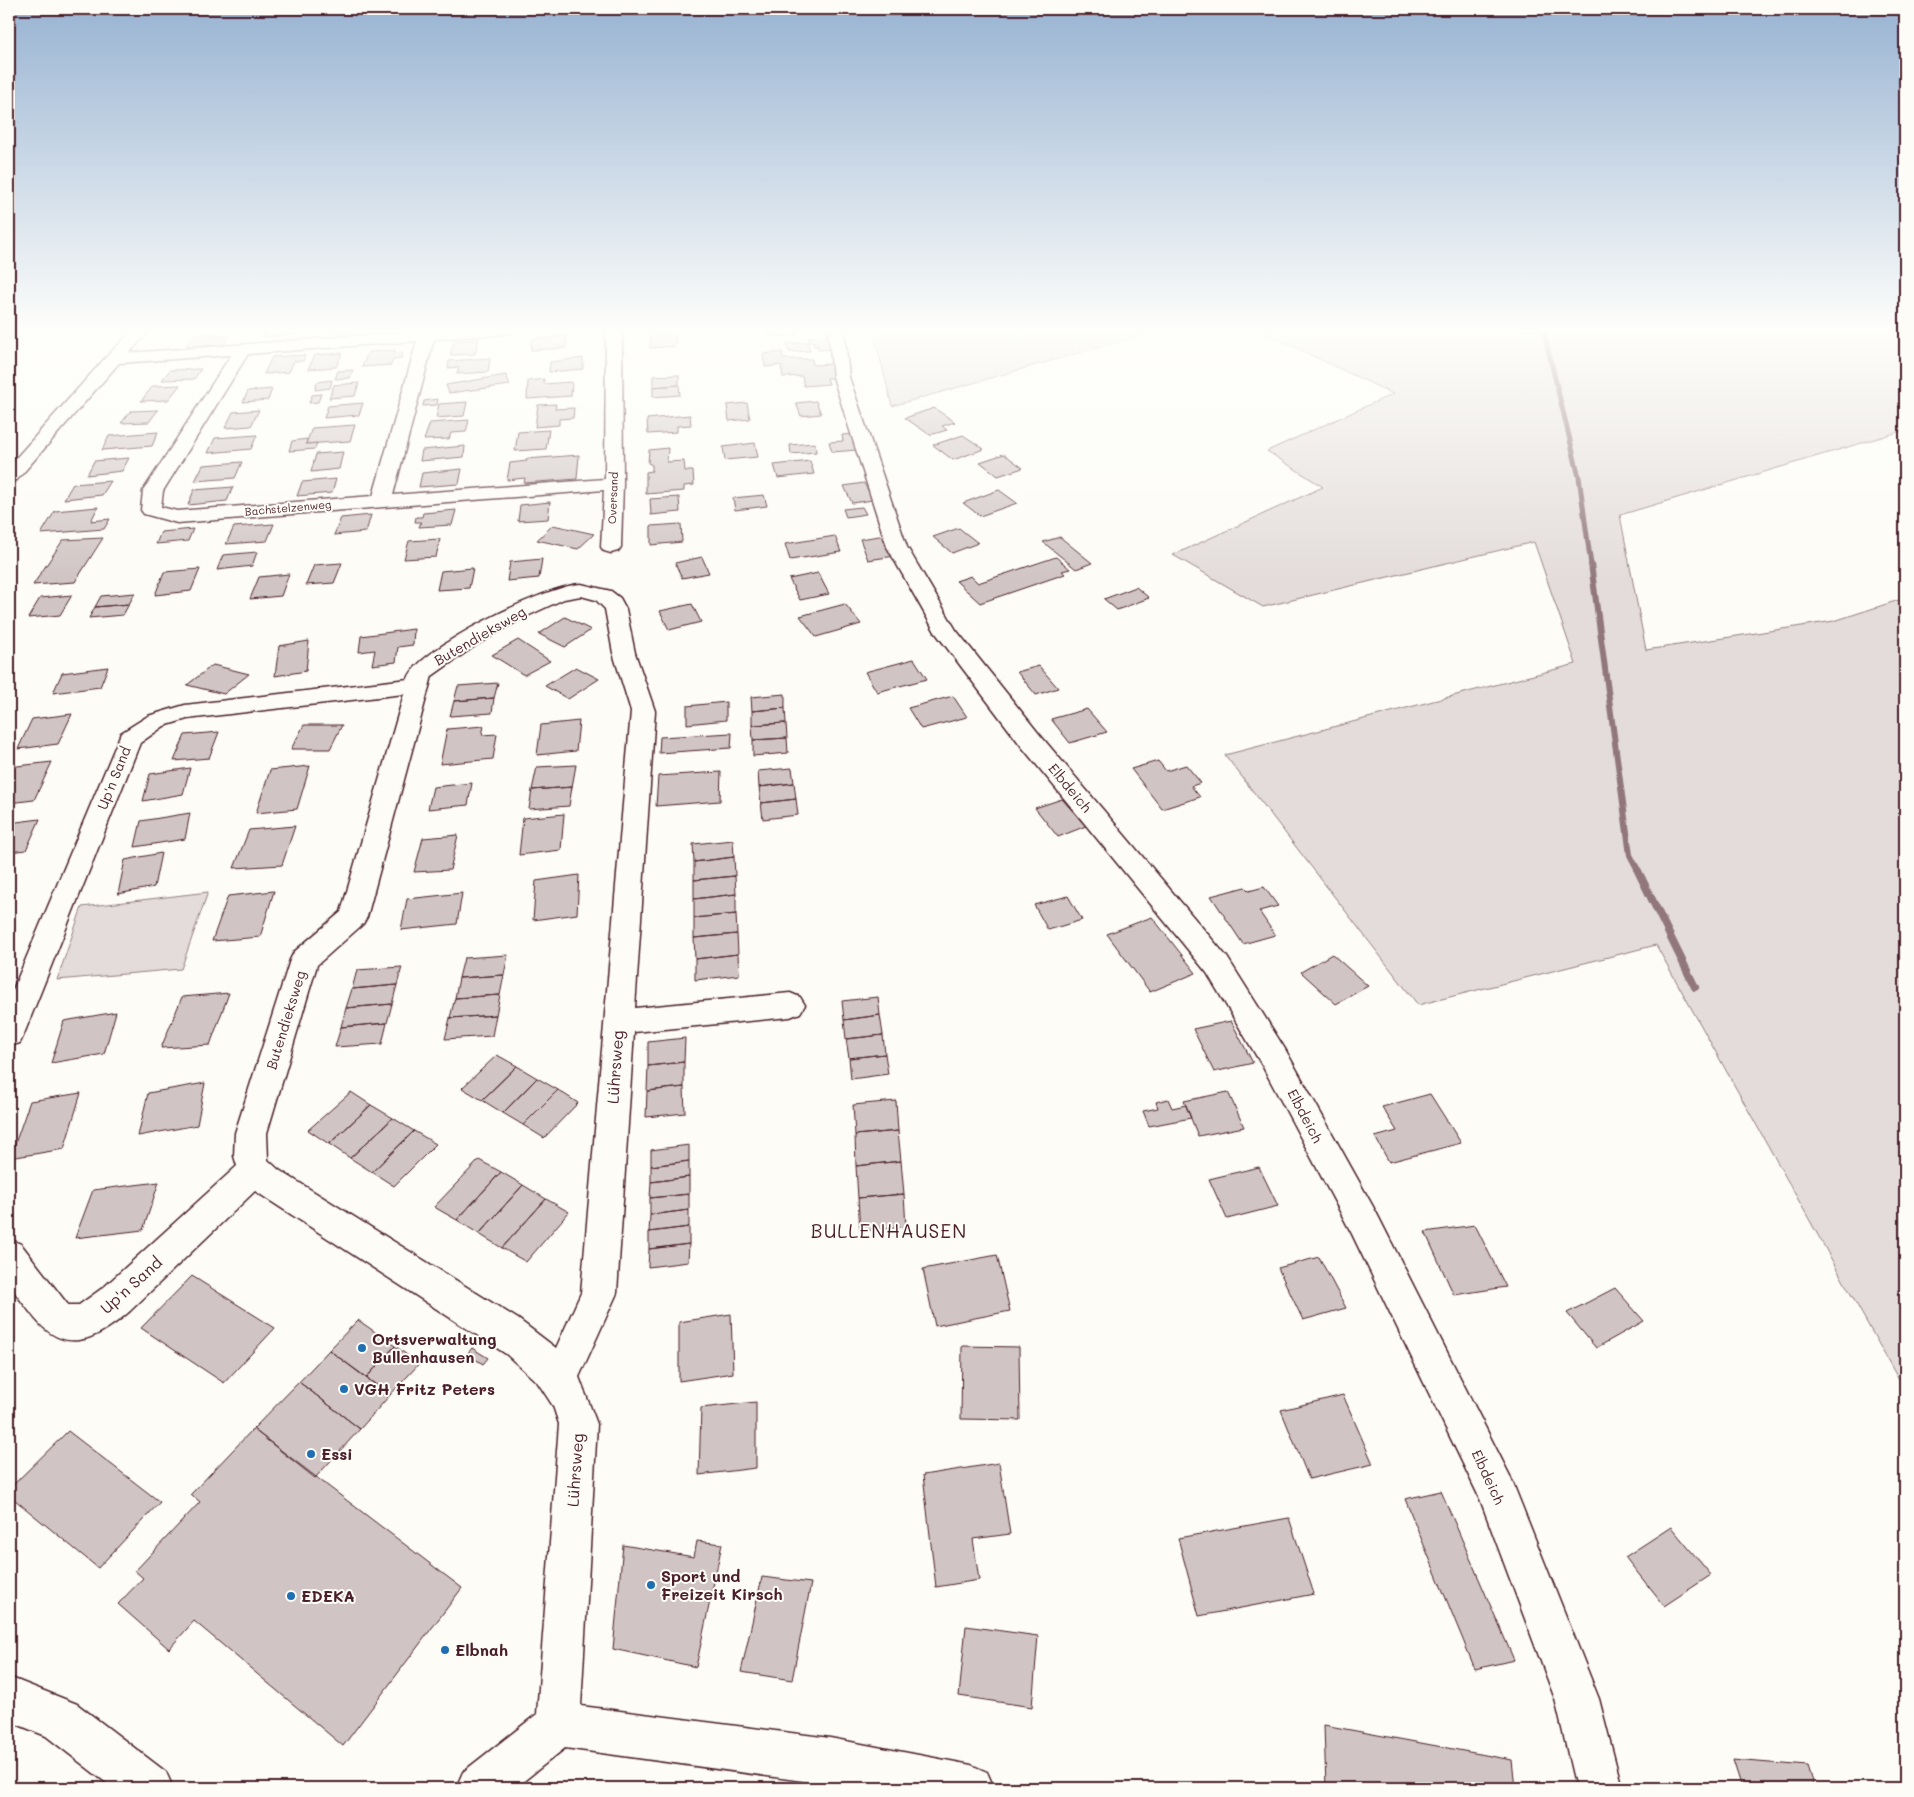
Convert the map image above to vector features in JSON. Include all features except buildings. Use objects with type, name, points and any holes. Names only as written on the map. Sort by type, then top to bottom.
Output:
[{"type":"street","points":[[9,476],[65,413]]},
{"type":"street","name":"Bachstelzenweg","points":[[203,413],[153,491],[151,510],[177,517],[382,500],[614,484]]},
{"type":"street","points":[[382,500],[406,413]]},
{"type":"street","name":"Oversand","points":[[610,547],[614,484],[614,413]]},
{"type":"street","name":"Elbdeich","points":[[853,413],[897,548],[946,632],[1030,741],[1217,965],[1274,1058],[1364,1223],[1496,1490],[1577,1699],[1599,1788]]},
{"type":"street","name":"Butendieksweg","points":[[256,1170],[250,1161],[251,1133],[304,960],[353,916],[421,674],[436,661],[523,610],[551,596],[571,590]]},
{"type":"street","name":"Lührsweg","points":[[558,1725],[578,1424],[571,1399],[557,1375],[570,1359],[599,1293],[618,1022],[643,712],[624,653],[622,624],[611,601],[596,592],[571,590]]},
{"type":"street","name":"Up'n Sand","points":[[9,1034],[130,739],[156,721],[185,712],[417,685]]},
{"type":"street","name":"Lührsweg","points":[[618,1022],[790,1005]]},
{"type":"street","points":[[256,1170],[285,1194],[505,1331],[535,1353],[557,1375]]},
{"type":"street","name":"Up'n Sand","points":[[9,1255],[54,1317],[64,1324],[83,1323],[98,1315],[117,1299],[256,1170]]},
{"type":"street","points":[[9,1700],[61,1720],[150,1788]]},
{"type":"street","points":[[479,1788],[558,1725],[830,1761],[970,1788]]},
{"type":"shaded area","points":[[1351,413],[1905,413],[1905,430],[1620,515],[1646,650],[1834,621],[1905,598],[1905,1391],[1656,945],[1418,1005],[1225,755],[1576,664],[1534,542],[1263,607],[1173,555],[1323,487],[1267,451]]},
{"type":"shaded area","points":[[208,892],[181,969],[57,980],[82,907]]},
{"type":"waterway","points":[[1563,413],[1579,477],[1591,565]]},
{"type":"waterway","points":[[1591,564],[1630,855],[1639,872]]},
{"type":"waterway","points":[[1638,871],[1695,987]]},
{"type":"place","name":"Ortsverwaltung Bullenhausen","points":[[362,1348]]},
{"type":"place","name":"VGH Fritz Peters","points":[[344,1389]]},
{"type":"place","name":"Essi","points":[[311,1454]]},
{"type":"place","name":"Sport und Freizeit Kirsch","points":[[651,1585]]},
{"type":"place","name":"EDEKA","points":[[291,1596]]},
{"type":"place","name":"Elbnah","points":[[445,1650]]},
{"type":"district","name":"BULLENHAUSEN","points":[[889,1231]]}]
